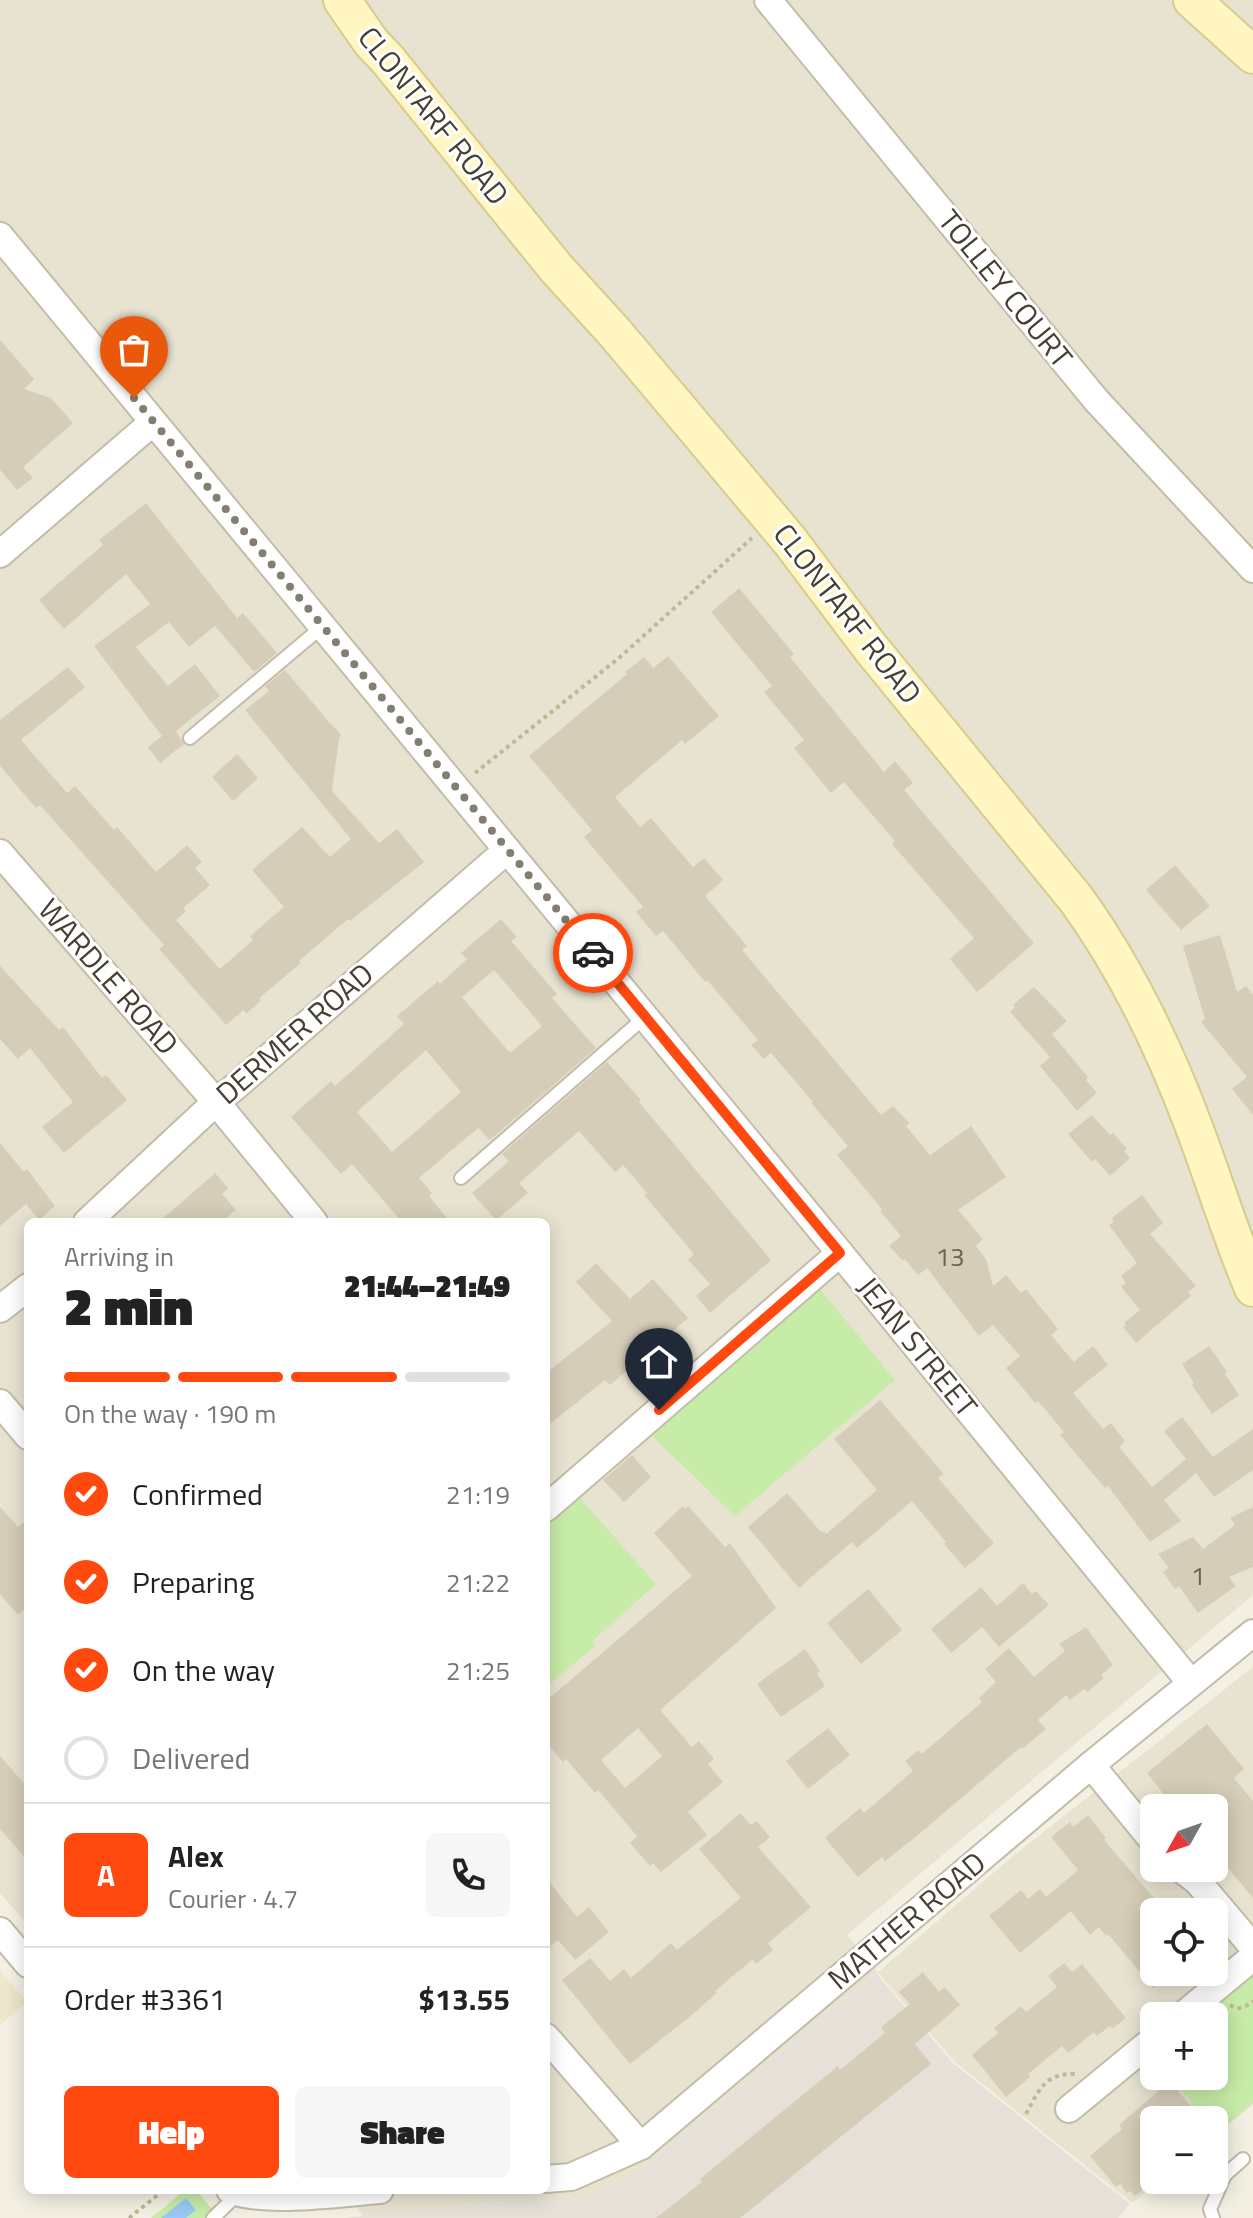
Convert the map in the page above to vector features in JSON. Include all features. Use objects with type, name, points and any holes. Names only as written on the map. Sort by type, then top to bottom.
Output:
[{"type":"street","name":"CLONTARF ROAD","points":[[342,0],[371,42],[556,268],[636,357],[790,541],[870,647],[1094,924],[1129,982],[1187,1110],[1253,1288]]},
{"type":"street","name":"TOLLEY COURT","points":[[768,0],[1096,400],[1253,569]]},
{"type":"street","points":[[1192,0],[1253,55]]},
{"type":"street","name":"JEAN STREET","points":[[0,236],[1191,1683]]},
{"type":"street","points":[[0,554],[153,422]]},
{"type":"street","name":"DERMER ROAD","points":[[91,1218],[216,1102],[507,850]]},
{"type":"street","name":"WARDLE ROAD","points":[[0,853],[216,1102],[311,1218]]},
{"type":"street","points":[[550,1505],[840,1253]]},
{"type":"street","points":[[0,1309],[24,1290]]},
{"type":"street","points":[[0,1403],[24,1431]]},
{"type":"street","name":"MATHER ROAD","points":[[550,2179],[571,2177],[641,2146],[1091,1765],[1253,1633]]},
{"type":"street","points":[[1091,1765],[1140,1825]]},
{"type":"street","points":[[1198,1882],[1253,1947]]},
{"type":"street","points":[[0,1931],[24,1959]]},
{"type":"street","points":[[1199,2002],[1253,1957]]},
{"type":"street","points":[[550,2042],[641,2146]]},
{"type":"street","points":[[1069,2109],[1140,2051]]},
{"type":"street","points":[[249,2194],[271,2197],[318,2194]]},
{"type":"lane","points":[[190,738],[323,626]]},
{"type":"lane","points":[[461,1178],[645,1017]]},
{"type":"lane","points":[[1213,2218],[1210,2209],[1225,2175],[1243,2159]]},
{"type":"lane","points":[[213,2218],[232,2194]]},
{"type":"path","points":[[468,779],[619,658],[757,534]]},
{"type":"path","points":[[129,2218],[159,2194]]},
{"type":"shaded area","points":[[0,0],[1253,0],[1253,1595],[847,1935],[878,1972],[1013,1856],[1253,1667],[1253,2105],[1228,2125],[1228,2106],[1140,2106],[1140,2194],[1143,2194],[1132,2203],[955,2062],[877,1972],[638,2173],[588,2199],[474,2205],[363,2216],[349,2194],[550,2194],[550,1218],[24,1218],[24,1920],[0,1893]]},
{"type":"shaded area","points":[[0,1971],[24,1999],[24,2005],[0,2025]]},
{"type":"shaded area","points":[[876,1973],[953,2063],[1130,2204],[1118,2218],[343,2218],[474,2205],[588,2199],[638,2173]]},
{"type":"green space","points":[[820,1289],[895,1380],[735,1516],[651,1435]]},
{"type":"green space","points":[[579,1497],[656,1584],[592,1641],[595,1646],[550,1684],[550,1521]]},
{"type":"green space","points":[[1253,1974],[1253,2103],[1228,2124],[1228,2106],[1195,2106],[1181,2090],[1228,2090],[1228,2002],[1219,2002]]},
{"type":"green space","points":[[180,2194],[199,2194],[223,2218],[151,2218]]},
{"type":"water","points":[[186,2198],[196,2210],[186,2218],[161,2218]]},
{"type":"building","points":[[0,340],[34,379],[24,389],[51,398],[73,423],[23,467],[33,478],[17,490],[0,470]]},
{"type":"building","points":[[146,503],[237,618],[243,613],[277,653],[254,672],[215,626],[189,647],[169,622],[136,647],[168,686],[195,664],[220,696],[176,731],[184,744],[160,763],[148,747],[162,736],[94,646],[150,604],[126,574],[64,629],[39,600],[103,545],[99,540]]},
{"type":"building","points":[[739,588],[794,654],[790,657],[884,772],[895,761],[913,783],[904,790],[1034,943],[977,992],[950,959],[974,938],[892,844],[895,841],[844,782],[831,793],[794,748],[804,740],[764,692],[772,686],[711,612]]},
{"type":"building","points":[[668,656],[719,716],[685,744],[682,740],[615,797],[640,827],[651,818],[693,867],[704,858],[723,880],[705,896],[747,946],[742,950],[881,1115],[893,1106],[909,1123],[906,1126],[930,1155],[971,1126],[1006,1177],[958,1210],[983,1239],[976,1246],[986,1259],[993,1286],[1006,1275],[1021,1293],[1026,1289],[1058,1329],[1051,1335],[1074,1362],[1093,1346],[1108,1365],[1073,1393],[1103,1429],[1111,1423],[1125,1441],[1119,1447],[1152,1487],[1186,1459],[1164,1431],[1182,1417],[1213,1457],[1253,1429],[1253,1470],[1214,1497],[1196,1473],[1164,1500],[1181,1521],[1150,1542],[1108,1486],[1105,1488],[1060,1435],[1064,1432],[1006,1368],[1020,1356],[993,1325],[979,1336],[927,1268],[918,1275],[889,1246],[901,1236],[837,1155],[848,1146],[771,1053],[764,1059],[751,1045],[758,1040],[663,931],[656,936],[636,912],[643,907],[584,837],[592,830],[529,756],[644,657],[653,668]]},
{"type":"building","points":[[68,667],[85,687],[21,740],[67,793],[75,786],[114,830],[117,827],[156,872],[187,845],[202,862],[195,868],[210,885],[183,908],[186,911],[176,920],[220,969],[253,940],[250,936],[284,907],[252,870],[302,827],[330,857],[351,839],[245,710],[269,691],[265,686],[285,670],[341,734],[332,791],[379,843],[397,829],[424,862],[350,921],[348,919],[259,998],[261,1001],[226,1025],[159,949],[164,945],[40,805],[36,808],[0,766],[0,720]]},
{"type":"building","points":[[237,754],[258,778],[233,801],[212,777]]},
{"type":"building","points":[[1175,865],[1210,906],[1181,930],[1146,890]]},
{"type":"building","points":[[501,919],[517,937],[511,941],[557,994],[552,998],[596,1048],[490,1140],[478,1128],[419,1178],[447,1218],[399,1218],[352,1164],[341,1174],[291,1117],[331,1081],[335,1086],[404,1024],[397,1016],[467,959],[461,953]],"holes":[[[494,970],[542,1026],[510,1053],[462,997]],[[426,1050],[461,1092],[392,1152],[357,1112]]]},
{"type":"building","points":[[1220,935],[1237,992],[1246,986],[1253,995],[1253,1115],[1232,1089],[1247,1077],[1201,1022],[1205,1019],[1183,946]]},
{"type":"building","points":[[0,966],[59,1030],[63,1027],[102,1078],[106,1075],[127,1100],[64,1153],[42,1127],[73,1102],[30,1048],[18,1059],[0,1039]]},
{"type":"building","points":[[1034,987],[1067,1021],[1052,1034],[1088,1077],[1086,1080],[1097,1093],[1077,1111],[1040,1066],[1050,1057],[1010,1012],[1015,1007],[1013,1005]]},
{"type":"building","points":[[607,1062],[771,1260],[710,1313],[696,1296],[710,1284],[688,1260],[694,1254],[623,1165],[615,1172],[579,1131],[519,1183],[528,1193],[498,1218],[494,1218],[472,1193],[509,1161],[502,1154]]},
{"type":"building","points":[[1092,1115],[1110,1135],[1113,1133],[1127,1149],[1124,1151],[1130,1158],[1110,1176],[1095,1159],[1092,1162],[1068,1134]]},
{"type":"building","points":[[0,1143],[24,1172],[27,1169],[55,1206],[37,1218],[26,1204],[0,1226]]},
{"type":"building","points":[[215,1173],[228,1188],[222,1194],[236,1210],[226,1218],[164,1218]]},
{"type":"building","points":[[1142,1195],[1163,1223],[1150,1234],[1196,1286],[1188,1292],[1191,1296],[1136,1343],[1123,1327],[1140,1310],[1121,1287],[1126,1283],[1121,1276],[1137,1263],[1109,1225],[1114,1221],[1112,1218]]},
{"type":"building","points":[[596,1263],[630,1299],[653,1279],[688,1318],[610,1385],[605,1380],[550,1424],[550,1370],[612,1321],[576,1282]]},
{"type":"building","points":[[1209,1346],[1239,1395],[1212,1414],[1182,1364]]},
{"type":"building","points":[[880,1400],[944,1474],[938,1478],[994,1543],[965,1568],[912,1501],[857,1548],[852,1542],[799,1588],[748,1527],[787,1493],[826,1534],[877,1490],[834,1439]]},
{"type":"building","points":[[632,1455],[651,1477],[624,1502],[603,1480]]},
{"type":"building","points":[[683,1506],[686,1509],[688,1506],[725,1547],[730,1543],[776,1608],[660,1710],[692,1747],[699,1741],[714,1759],[708,1764],[723,1782],[688,1812],[707,1835],[661,1872],[653,1863],[650,1866],[630,1843],[637,1836],[598,1790],[595,1793],[566,1759],[563,1762],[550,1747],[550,1698],[692,1576],[654,1533]],"holes":[[[638,1728],[662,1756],[625,1788],[601,1760]]]},
{"type":"building","points":[[0,1507],[18,1527],[24,1522],[24,1610],[18,1615],[0,1594]]},
{"type":"building","points":[[1253,1507],[1253,1567],[1229,1577],[1236,1586],[1198,1613],[1179,1586],[1175,1589],[1163,1572],[1169,1568],[1158,1554],[1193,1537],[1203,1549],[1235,1525],[1230,1518]]},
{"type":"building","points":[[1023,1583],[1032,1594],[1036,1591],[1049,1605],[999,1647],[982,1627],[951,1653],[931,1629],[981,1587],[997,1606]]},
{"type":"building","points":[[868,1589],[902,1630],[861,1664],[827,1623]]},
{"type":"building","points":[[1086,1627],[1113,1665],[1101,1675],[1104,1678],[1087,1692],[1084,1689],[1070,1700],[1066,1695],[1038,1720],[1046,1729],[917,1836],[885,1861],[882,1857],[858,1877],[825,1838],[860,1808],[864,1813],[913,1771],[905,1761],[918,1750],[922,1754],[982,1702],[979,1698],[996,1682],[985,1669],[1009,1648],[1034,1677],[1065,1651],[1059,1644]]},
{"type":"building","points":[[805,1649],[820,1671],[817,1674],[825,1686],[781,1717],[757,1684]]},
{"type":"building","points":[[1207,1724],[1244,1769],[1234,1778],[1253,1801],[1253,1898],[1228,1868],[1228,1794],[1164,1794],[1147,1773]]},
{"type":"building","points":[[828,1728],[850,1755],[808,1789],[786,1761]]},
{"type":"building","points":[[0,1756],[24,1783],[24,1856],[0,1829]]},
{"type":"building","points":[[740,1813],[751,1825],[756,1821],[770,1837],[758,1847],[811,1907],[768,1943],[773,1950],[756,1964],[753,1959],[688,2018],[630,2064],[562,1980],[590,1958],[610,1981],[624,1969],[631,1978],[671,1943],[677,1950],[741,1898],[699,1849]]},
{"type":"building","points":[[1088,1815],[1106,1838],[1104,1840],[1154,1898],[1140,1898],[1140,1972],[1108,1934],[1106,1936],[1099,1927],[1090,1935],[1071,1911],[1020,1953],[989,1916],[1021,1890],[1028,1899],[1040,1889],[1046,1897],[1078,1870],[1051,1837],[1070,1822],[1073,1827]]},
{"type":"building","points":[[550,1883],[577,1917],[589,1907],[609,1932],[575,1960],[558,1940],[550,1947]]},
{"type":"building","points":[[1064,1963],[1072,1972],[1082,1964],[1126,2018],[1097,2036],[1094,2032],[1068,2053],[1062,2046],[1006,2097],[972,2055],[998,2033],[994,2028],[1021,2006],[1026,2012],[1057,1987],[1048,1976]]},
{"type":"building","points":[[923,1972],[939,1992],[945,1987],[960,2005],[915,2044],[931,2064],[740,2218],[656,2218],[838,2066],[840,2070],[885,2033],[881,2027],[910,2004],[899,1992]]},
{"type":"building","points":[[1160,2090],[1177,2090],[1191,2106],[1141,2106]]},
{"type":"building","points":[[1140,2107],[1140,2192],[1135,2196],[1130,2191],[1127,2193],[1120,2184],[1116,2187],[1090,2156],[1122,2129],[1119,2125]]},
{"type":"way so far","points":[[134,398],[593,953]]},
{"type":"route","points":[[593,953],[840,1253],[659,1410]]}]
